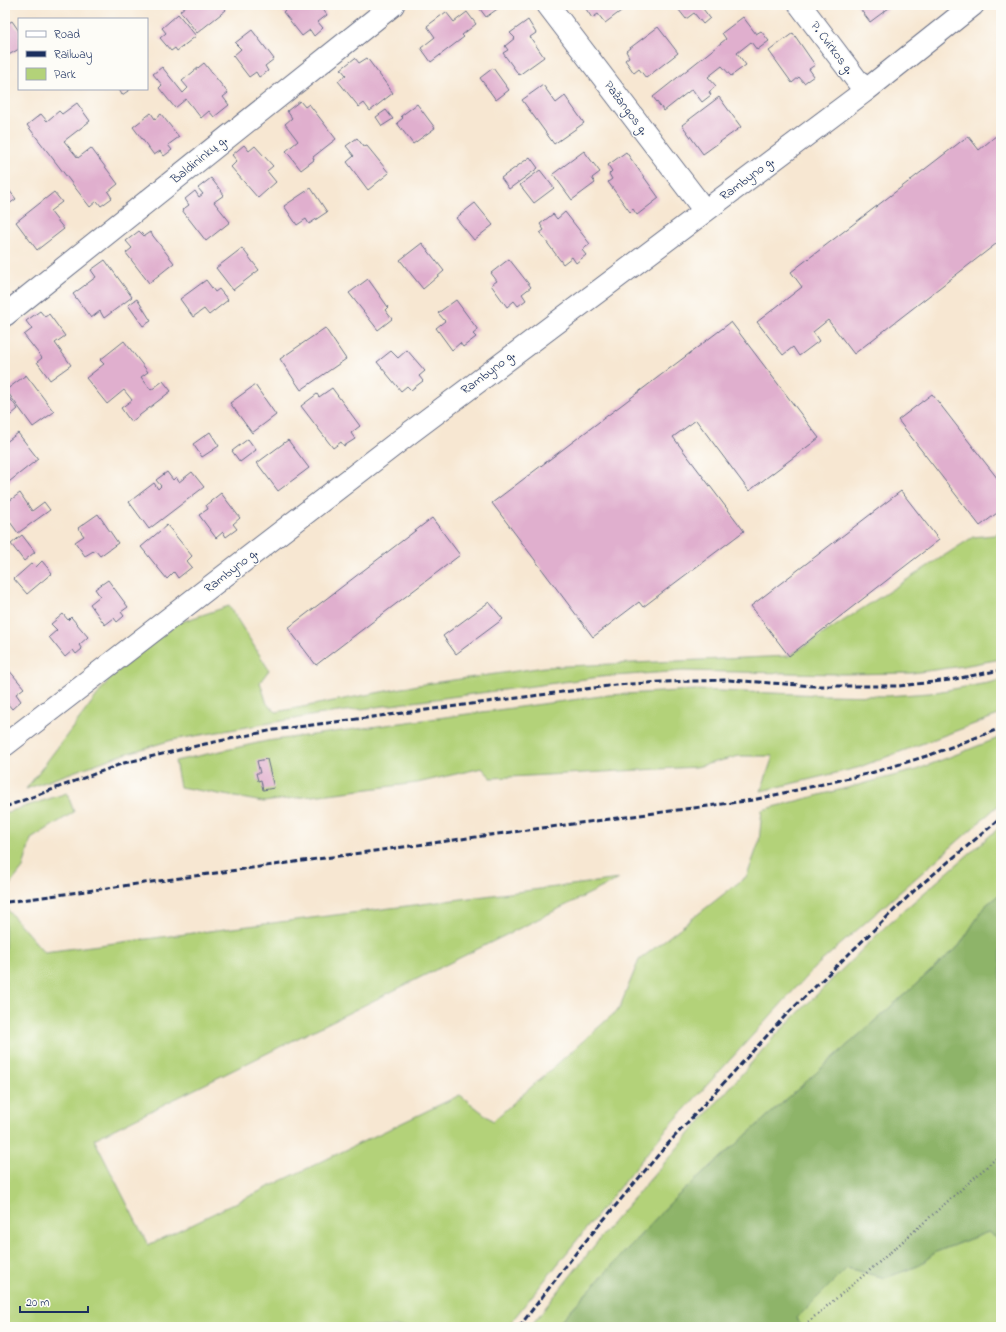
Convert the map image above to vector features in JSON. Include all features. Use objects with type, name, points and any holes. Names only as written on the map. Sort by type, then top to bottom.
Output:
[{"type":"street","name":"Baldininkų g.","points":[[5,315],[393,5]]},
{"type":"street","name":"Pažangos g.","points":[[548,5],[705,211]]},
{"type":"street","name":"P. Cvirkos g.","points":[[800,5],[864,91]]},
{"type":"street","name":"Rambyno g.","points":[[5,745],[411,432],[864,91],[973,5]]},
{"type":"path","points":[[802,1327],[876,1265],[1001,1154]]},
{"type":"green space","points":[[1001,530],[1001,659],[912,673],[840,674],[683,671],[600,677],[316,715],[172,740],[115,757],[26,789],[111,677],[178,623],[229,606],[269,670],[260,682],[267,704],[276,712],[418,685],[545,667],[789,656],[973,537],[994,535]]},
{"type":"green space","points":[[1001,680],[1001,714],[857,768],[761,791],[773,756],[739,756],[696,767],[491,778],[482,768],[417,783],[263,802],[180,787],[175,761],[267,741],[609,695],[695,690],[887,696],[930,693]]},
{"type":"green space","points":[[1001,737],[1001,803],[815,967],[664,1132],[507,1327],[5,1327],[5,907],[44,952],[619,879],[94,1139],[148,1245],[460,1095],[493,1121],[619,1009],[639,960],[747,876],[759,842],[762,810],[916,770]]},
{"type":"green space","points":[[67,793],[74,812],[31,839],[23,868],[5,891],[5,813]]},
{"type":"green space","points":[[1001,826],[1001,893],[985,906],[959,946],[672,1201],[555,1327],[530,1327],[613,1222],[773,1038],[887,925]]},
{"type":"green space","points":[[1001,893],[1001,1241],[988,1232],[936,1252],[918,1266],[885,1278],[847,1268],[797,1318],[801,1327],[555,1327],[672,1201],[959,946],[985,906]]},
{"type":"green space","points":[[988,1232],[1001,1241],[1001,1327],[801,1327],[797,1318],[847,1268],[885,1278],[918,1266],[936,1252]]},
{"type":"building","points":[[187,5],[223,5],[226,10],[197,33],[180,11]]},
{"type":"building","points":[[289,5],[320,5],[327,15],[318,22],[323,28],[314,36],[310,30],[302,36],[283,12],[290,6]]},
{"type":"building","points":[[477,5],[503,5],[486,17]]},
{"type":"building","points":[[590,5],[629,5],[605,23],[598,14],[592,18],[586,9]]},
{"type":"building","points":[[675,5],[700,5],[710,18],[703,24],[694,13],[686,19]]},
{"type":"building","points":[[857,5],[893,5],[870,22]]},
{"type":"building","points":[[446,12],[454,22],[467,12],[476,24],[462,35],[464,37],[431,62],[421,48],[435,37],[427,26]]},
{"type":"building","points":[[178,14],[196,36],[177,51],[175,48],[171,51],[160,38],[166,33],[162,28]]},
{"type":"building","points":[[743,17],[756,34],[761,31],[769,41],[757,50],[751,42],[737,53],[746,65],[731,76],[722,66],[708,77],[716,86],[709,92],[711,95],[702,102],[692,89],[664,111],[653,97],[726,39],[722,33]]},
{"type":"building","points":[[528,20],[536,33],[530,37],[544,57],[519,75],[503,53],[508,50],[505,46],[515,38],[510,33]]},
{"type":"building","points":[[12,21],[18,30],[18,50],[5,57],[5,25]]},
{"type":"building","points":[[658,27],[678,53],[646,78],[639,69],[634,73],[625,60],[629,57],[626,51]]},
{"type":"building","points":[[252,30],[274,59],[265,66],[268,71],[259,77],[256,72],[249,77],[233,56],[241,49],[235,43]]},
{"type":"building","points":[[793,33],[815,65],[809,69],[814,76],[804,83],[799,77],[792,83],[769,51]]},
{"type":"building","points":[[355,58],[359,63],[367,58],[393,93],[370,111],[364,103],[359,107],[338,81],[346,75],[341,69]]},
{"type":"building","points":[[204,63],[228,93],[223,97],[229,105],[214,117],[209,111],[201,118],[186,99],[175,108],[159,88],[162,85],[153,74],[162,67],[183,93],[188,88],[182,81]]},
{"type":"building","points":[[493,68],[509,90],[496,100],[480,78]]},
{"type":"building","points":[[543,85],[556,103],[565,96],[584,123],[554,144],[522,100]]},
{"type":"building","points":[[120,90],[130,90],[122,95]]},
{"type":"building","points":[[719,97],[741,127],[703,154],[682,125]]},
{"type":"building","points":[[300,101],[305,107],[309,104],[336,139],[313,157],[314,160],[301,170],[286,151],[298,141],[285,124],[292,118],[287,111]]},
{"type":"building","points":[[77,103],[90,121],[64,141],[78,158],[91,148],[118,184],[108,192],[112,198],[101,206],[97,201],[90,207],[27,125],[41,114],[47,121],[59,111],[62,114]]},
{"type":"building","points":[[417,104],[435,128],[413,144],[397,123],[403,118],[401,116]]},
{"type":"building","points":[[386,110],[393,119],[382,126],[376,117]]},
{"type":"building","points":[[151,113],[155,119],[161,114],[179,137],[168,145],[172,150],[164,156],[160,151],[154,155],[133,127]]},
{"type":"building","points":[[997,135],[1001,140],[1001,240],[854,354],[828,320],[813,332],[819,341],[799,356],[793,347],[783,355],[757,322],[802,287],[791,272],[968,136],[979,150]]},
{"type":"building","points":[[357,138],[364,147],[367,146],[389,173],[368,190],[347,162],[354,156],[346,146]]},
{"type":"building","points":[[244,145],[249,151],[255,146],[273,166],[267,171],[276,182],[258,198],[231,167],[237,161],[232,155]]},
{"type":"building","points":[[584,151],[600,172],[592,178],[595,183],[572,200],[553,174]]},
{"type":"building","points":[[626,152],[659,198],[637,215],[633,209],[630,212],[608,182],[612,179],[609,174],[612,171],[608,165]]},
{"type":"building","points":[[530,157],[538,168],[509,189],[501,178]]},
{"type":"building","points":[[540,170],[554,188],[534,203],[520,185]]},
{"type":"building","points":[[211,178],[224,195],[214,202],[230,222],[206,241],[182,210],[189,205],[185,199],[195,191],[199,197],[203,194],[198,188]]},
{"type":"building","points":[[5,185],[16,199],[5,207]]},
{"type":"building","points":[[311,188],[327,212],[309,224],[306,219],[297,225],[284,206]]},
{"type":"building","points":[[54,192],[62,202],[50,211],[64,229],[37,250],[16,222]]},
{"type":"building","points":[[475,203],[493,225],[474,240],[456,218]]},
{"type":"building","points":[[565,212],[590,244],[582,250],[586,255],[576,263],[572,257],[563,264],[540,233],[544,230],[540,224],[553,214],[557,219]]},
{"type":"building","points":[[139,231],[144,236],[150,232],[174,263],[149,283],[126,253],[132,248],[126,241]]},
{"type":"building","points":[[422,243],[444,271],[423,289],[400,260]]},
{"type":"building","points":[[242,248],[259,270],[233,290],[216,268]]},
{"type":"building","points":[[509,259],[531,287],[522,294],[526,300],[518,306],[514,301],[507,307],[491,285],[497,281],[491,273]]},
{"type":"building","points":[[105,260],[132,297],[104,318],[100,311],[91,318],[73,294],[96,277],[91,270]]},
{"type":"building","points":[[368,279],[388,307],[385,310],[392,319],[378,330],[349,293]]},
{"type":"building","points":[[206,280],[215,292],[219,289],[228,300],[209,315],[204,309],[193,317],[180,299]]},
{"type":"building","points":[[137,299],[151,321],[143,326],[128,305]]},
{"type":"building","points":[[456,300],[478,330],[473,334],[476,337],[463,347],[460,343],[452,350],[436,328],[445,321],[438,313]]},
{"type":"building","points":[[40,311],[45,317],[49,314],[65,336],[55,343],[71,365],[50,380],[37,362],[42,358],[24,335],[32,329],[26,321]]},
{"type":"building","points":[[731,322],[819,438],[749,491],[696,420],[673,437],[744,531],[643,607],[639,602],[593,637],[492,503]]},
{"type":"building","points":[[325,328],[346,359],[301,390],[280,359]]},
{"type":"building","points":[[124,341],[148,372],[141,377],[151,390],[163,381],[171,391],[131,422],[121,408],[132,400],[124,390],[107,404],[86,378],[104,364],[100,360]]},
{"type":"building","points":[[407,350],[425,371],[419,376],[423,381],[411,390],[407,386],[401,391],[377,362],[391,351],[398,358]]},
{"type":"building","points":[[26,375],[54,412],[33,427],[6,390]]},
{"type":"building","points":[[255,385],[276,415],[252,433],[230,403]]},
{"type":"building","points":[[332,388],[360,426],[351,433],[355,439],[344,446],[341,442],[333,448],[301,406],[317,394],[319,397]]},
{"type":"building","points":[[932,394],[1001,483],[1001,510],[980,526],[898,420]]},
{"type":"building","points":[[9,397],[18,409],[5,420],[5,400]]},
{"type":"building","points":[[210,432],[219,446],[202,457],[193,444]]},
{"type":"building","points":[[18,433],[38,459],[5,485],[5,443]]},
{"type":"building","points":[[248,439],[256,450],[240,462],[232,451]]},
{"type":"building","points":[[288,440],[309,468],[278,491],[257,463]]},
{"type":"building","points":[[167,472],[173,480],[176,477],[179,482],[192,472],[204,487],[149,529],[129,502],[154,483],[158,489],[161,486],[156,480]]},
{"type":"building","points":[[901,491],[939,540],[789,656],[751,606]]},
{"type":"building","points":[[20,493],[32,511],[44,502],[50,510],[18,533],[5,515],[5,504]]},
{"type":"building","points":[[221,493],[240,518],[233,524],[237,529],[226,537],[223,532],[216,538],[199,515],[208,509],[206,505]]},
{"type":"building","points":[[98,514],[118,543],[100,556],[95,550],[85,556],[75,542],[84,536],[78,528]]},
{"type":"building","points":[[432,518],[460,555],[316,665],[288,628]]},
{"type":"building","points":[[167,525],[192,556],[187,561],[192,567],[178,578],[174,572],[167,579],[141,547]]},
{"type":"building","points":[[22,535],[35,552],[24,561],[11,544]]},
{"type":"building","points":[[42,561],[52,573],[27,594],[14,579],[32,563],[36,567]]},
{"type":"building","points":[[108,580],[128,607],[121,612],[124,616],[117,622],[114,618],[105,625],[90,604],[100,596],[95,589]]},
{"type":"building","points":[[489,602],[503,619],[456,654],[443,636]]},
{"type":"building","points":[[63,614],[68,620],[71,617],[88,637],[79,645],[82,649],[76,654],[73,650],[65,657],[49,637],[57,630],[51,624]]},
{"type":"building","points":[[8,669],[24,688],[16,694],[21,701],[12,709],[7,703],[5,705],[5,671]]},
{"type":"building","points":[[267,759],[274,788],[263,790],[261,780],[258,781],[256,773],[260,773],[257,761]]},
{"type":"railway","points":[[5,807],[124,763],[274,730],[616,685],[729,680],[814,686],[899,686],[950,680],[1001,670]]},
{"type":"railway","points":[[7,902],[753,800],[871,773],[930,755],[1001,728]]},
{"type":"railway","points":[[519,1327],[579,1249],[665,1147],[786,1015],[917,888],[1001,818]]}]
